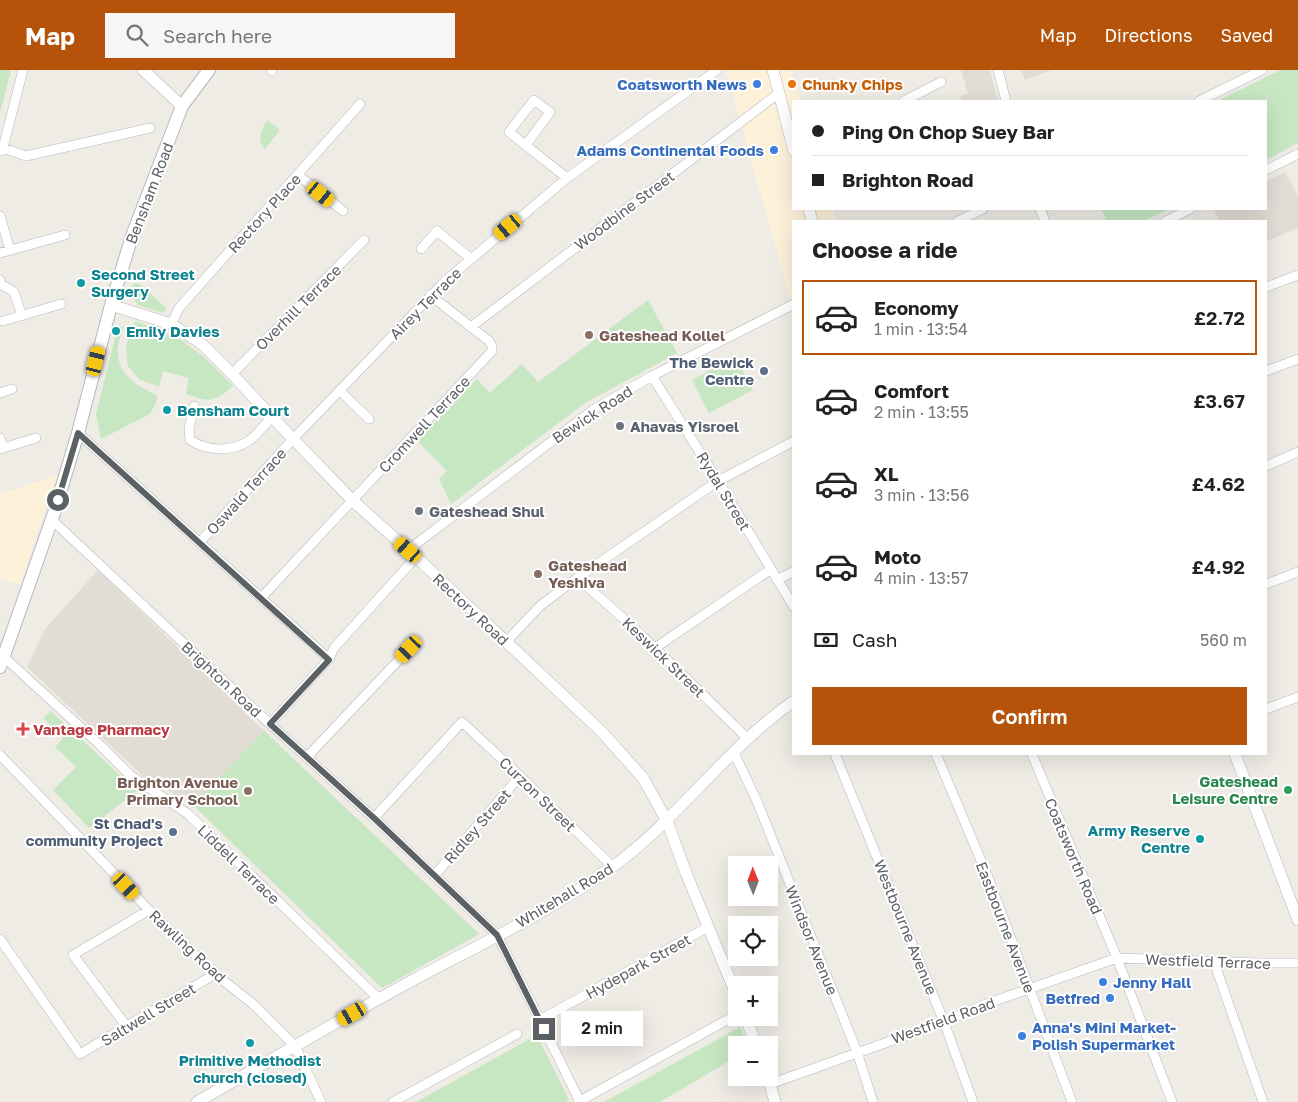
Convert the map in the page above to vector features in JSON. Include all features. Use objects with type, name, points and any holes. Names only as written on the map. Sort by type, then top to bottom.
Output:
[{"type":"main road","name":"Bensham Road","points":[[2,662],[52,520],[78,433],[111,305],[132,236],[182,106],[209,70]]},
{"type":"street","points":[[23,70],[2,150],[26,156],[150,128]]},
{"type":"street","points":[[143,70],[182,106]]},
{"type":"street","name":"Airey Terrace","points":[[293,439],[430,295],[470,258],[567,178],[717,70]]},
{"type":"street","points":[[773,70],[792,142]]},
{"type":"street","points":[[998,70],[1006,100]]},
{"type":"street","points":[[1201,100],[1262,70]]},
{"type":"street","points":[[906,100],[941,82]]},
{"type":"street","name":"Woodbine Street","points":[[471,327],[779,93]]},
{"type":"street","points":[[526,145],[550,112],[534,100],[509,132],[567,178]]},
{"type":"street","name":"Rectory Place","points":[[171,324],[178,308],[360,104]]},
{"type":"street","points":[[1267,170],[1298,154]]},
{"type":"street","points":[[298,175],[343,212]]},
{"type":"street","points":[[960,220],[981,210]]},
{"type":"street","points":[[1168,220],[1188,210]]},
{"type":"street","points":[[0,216],[10,250]]},
{"type":"street","points":[[421,249],[437,231],[470,258]]},
{"type":"street","points":[[0,253],[65,235]]},
{"type":"street","name":"Overhill Terrace","points":[[232,374],[364,240]]},
{"type":"street","points":[[1267,288],[1298,275]]},
{"type":"street","points":[[0,280],[1,284],[14,292],[22,316]]},
{"type":"street","points":[[430,295],[471,327]]},
{"type":"street","points":[[3,321],[61,304]]},
{"type":"street","name":"Rectory Road","points":[[111,305],[155,317],[171,324],[202,344],[353,501],[602,732],[629,761],[643,778],[667,821],[686,873],[728,976]]},
{"type":"street","name":"Bewick Road","points":[[270,724],[329,660],[334,648],[412,554],[593,410],[652,376],[792,305]]},
{"type":"street","name":"Cromwell Terrace","points":[[261,598],[492,351],[489,341],[471,327]]},
{"type":"street","points":[[1267,371],[1298,359]]},
{"type":"street","name":"Rydal Street","points":[[652,376],[792,604]]},
{"type":"street","points":[[0,393],[12,390]]},
{"type":"street","points":[[340,391],[369,419]]},
{"type":"street","points":[[194,406],[189,428],[190,440],[200,446],[214,449],[232,448],[248,442],[272,417]]},
{"type":"street","points":[[78,433],[329,660]]},
{"type":"street","points":[[0,438],[2,449],[36,438]]},
{"type":"street","name":"Oswald Terrace","points":[[200,542],[293,439]]},
{"type":"street","points":[[506,642],[540,606],[577,578],[718,481],[792,442]]},
{"type":"street","points":[[1267,466],[1298,452]]},
{"type":"street","name":"Brighton Road","points":[[52,520],[270,724],[374,818],[497,935],[580,1102]]},
{"type":"street","points":[[655,648],[771,569]]},
{"type":"street","points":[[778,580],[792,572]]},
{"type":"street","points":[[1267,584],[1298,572]]},
{"type":"street","name":"Keswick Street","points":[[577,578],[617,611],[748,739]]},
{"type":"street","points":[[307,757],[409,649]]},
{"type":"street","name":"Liddell Terrace","points":[[2,662],[101,746],[130,775],[188,814],[379,998]]},
{"type":"street","points":[[1267,709],[1298,697]]},
{"type":"street","name":"Whitehall Road","points":[[197,1102],[379,998],[559,900],[613,866],[667,821],[748,739],[792,704]]},
{"type":"street","name":"Curzon Street","points":[[374,818],[462,722],[613,866]]},
{"type":"street","name":"Windsor Avenue","points":[[734,753],[757,801],[857,1052],[873,1102]]},
{"type":"street","name":"Rawling Road","points":[[0,754],[149,910],[214,974],[253,1004],[295,1046],[321,1102]]},
{"type":"street","name":"Westbourne Avenue","points":[[835,755],[944,1022],[973,1102]]},
{"type":"street","name":"Eastbourne Avenue","points":[[936,755],[988,877],[1072,1102]]},
{"type":"street","name":"Coatsworth Road","points":[[1032,755],[1117,958],[1172,1102]]},
{"type":"street","points":[[1235,755],[1298,920]]},
{"type":"street","name":"Ridley Street","points":[[434,876],[520,776]]},
{"type":"street","points":[[127,1027],[72,956],[149,910]]},
{"type":"street","name":"Hydepark Street","points":[[540,1020],[708,927]]},
{"type":"street","name":"Saltwell Street","points":[[0,939],[80,1054],[214,974]]},
{"type":"street","name":"Westfield Road","points":[[778,1078],[944,1022],[986,1004],[1117,958]]},
{"type":"street","name":"Westfield Terrace","points":[[1117,958],[1298,963]]},
{"type":"street","points":[[1214,962],[1263,1102]]},
{"type":"street","points":[[580,1102],[728,1019]]},
{"type":"street","points":[[393,1102],[517,1034]]},
{"type":"street","points":[[770,1086],[772,1101]]},
{"type":"shaded area","points":[[726,70],[791,70],[802,100],[792,100],[792,210],[833,210],[836,220],[792,220],[792,306]]},
{"type":"shaded area","points":[[961,70],[990,70],[998,100],[962,100],[960,96],[968,93]]},
{"type":"shaded area","points":[[1021,70],[1052,70],[1025,80]]},
{"type":"shaded area","points":[[1285,172],[1298,196],[1298,228],[1267,241],[1267,220],[1219,220],[1214,210],[1267,210],[1267,181]]},
{"type":"shaded area","points":[[57,475],[20,585],[0,578],[0,494]]},
{"type":"shaded area","name":"Brighton Avenue Primary School","points":[[98,570],[264,731],[479,934],[382,988],[193,805],[144,777],[27,667],[45,629]]},
{"type":"green space","points":[[0,70],[11,70],[0,113]]},
{"type":"green space","points":[[1281,70],[1298,70],[1298,143],[1267,159],[1267,100],[1219,100]]},
{"type":"green space","points":[[267,120],[280,130],[265,149],[260,138]]},
{"type":"green space","points":[[1102,210],[1167,210],[1146,220],[1106,220]]},
{"type":"green space","points":[[134,283],[140,284],[166,308],[166,311],[163,313],[138,305],[131,292]]},
{"type":"green space","points":[[648,300],[677,353],[585,403],[451,504],[439,479],[447,471],[417,441],[477,379],[490,393],[522,364],[538,382]]},
{"type":"green space","points":[[136,321],[181,340],[204,357],[233,386],[221,396],[201,399],[186,394],[189,378],[163,371],[159,387],[139,379],[128,366],[126,350],[129,329]]},
{"type":"green space","points":[[118,326],[123,327],[118,346],[120,364],[128,377],[141,387],[157,395],[156,403],[150,414],[101,439],[96,414]]},
{"type":"green space","points":[[735,357],[753,390],[709,413],[692,380]]},
{"type":"green space","points":[[51,711],[137,791],[89,828],[53,790],[76,767],[55,747],[63,738],[43,718]]},
{"type":"green space","points":[[264,731],[479,934],[382,988],[193,805]]},
{"type":"green space","points":[[740,1027],[743,1036],[728,1036],[728,1062],[660,1102],[604,1102]]},
{"type":"green space","points":[[537,1035],[569,1100],[566,1102],[416,1102]]},
{"type":"place","name":"Coatsworth News","points":[[757,84]]},
{"type":"place","name":"Chunky Chips","points":[[792,84]]},
{"type":"place","name":"Adams Continental Foods","points":[[774,150]]},
{"type":"place","name":"Second Street Surgery","points":[[81,283]]},
{"type":"place","name":"Emily Davies","points":[[116,331]]},
{"type":"place","name":"Gateshead Kollel","points":[[589,335]]},
{"type":"place","name":"The Bewick Centre","points":[[764,371]]},
{"type":"place","name":"Bensham Court","points":[[167,410]]},
{"type":"place","name":"Ahavas Yisroel","points":[[620,426]]},
{"type":"place","name":"Gateshead Shul","points":[[419,511]]},
{"type":"place","name":"Gateshead Yeshiva","points":[[538,574]]},
{"type":"place","name":"Vantage Pharmacy","points":[[23,729]]},
{"type":"place","name":"Gateshead Leisure Centre","points":[[1288,790]]},
{"type":"place","name":"Brighton Avenue Primary School","points":[[248,791]]},
{"type":"place","name":"St Chad's community Project","points":[[173,832]]},
{"type":"place","name":"Army Reserve Centre","points":[[1200,839]]},
{"type":"place","name":"Jenny Hall","points":[[1103,982]]},
{"type":"place","name":"Betfred","points":[[1110,998]]},
{"type":"place","name":"Anna's Mini Market- Polish Supermarket","points":[[1022,1036]]},
{"type":"place","name":"Primitive Methodist church (closed)","points":[[250,1043]]},
{"type":"route","points":[[58,500],[78,433],[329,660],[270,724],[374,818],[497,935],[544,1029]]}]
